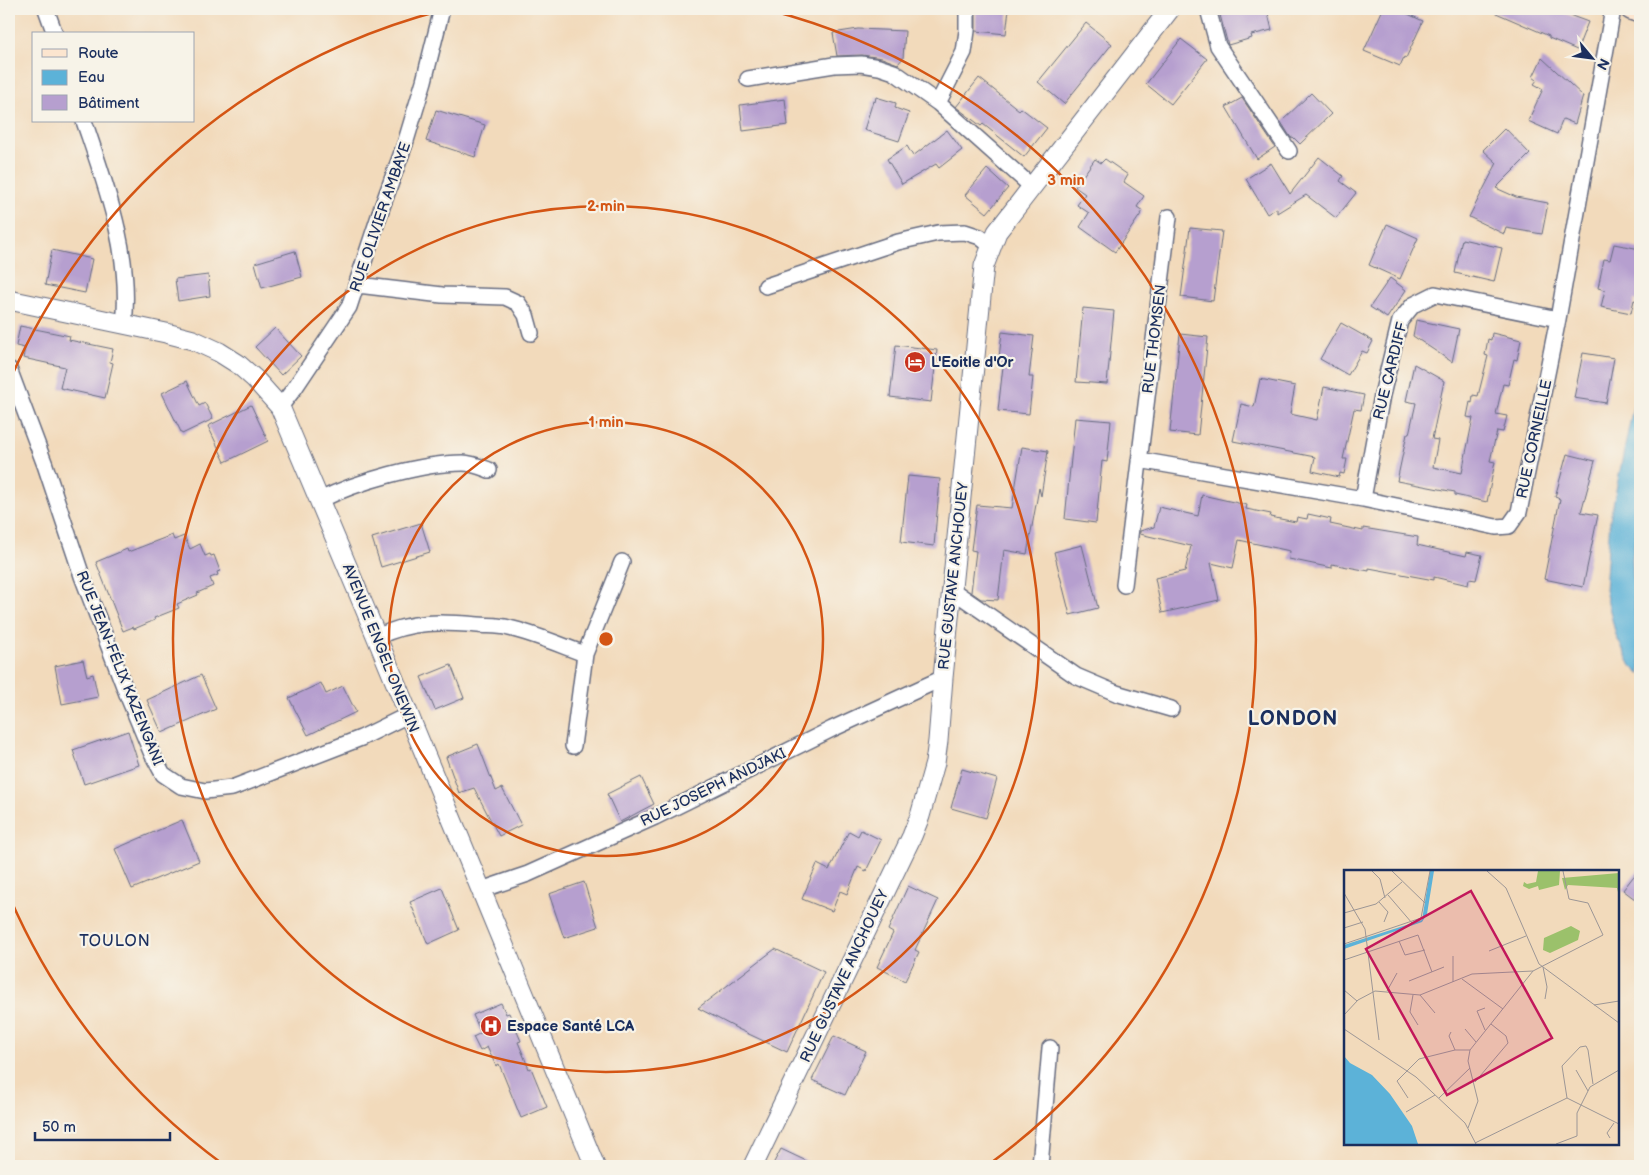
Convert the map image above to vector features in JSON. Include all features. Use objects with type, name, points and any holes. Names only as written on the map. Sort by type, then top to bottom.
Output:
[{"type":"main road","points":[[1631,9],[1640,12]]},
{"type":"street","points":[[46,9],[54,32]]},
{"type":"street","name":"RUE OLIVIER AMBAYE","points":[[280,407],[349,307],[358,285],[382,207],[405,144],[424,81],[442,9]]},
{"type":"street","points":[[938,103],[964,52],[967,31],[967,9]]},
{"type":"street","name":"RUE GUSTAVE ANCHOUEY","points":[[753,1166],[920,816],[928,790],[938,741],[984,266],[991,246],[997,232],[1031,186],[1170,9]]},
{"type":"street","points":[[1208,9],[1218,46],[1289,150]]},
{"type":"street","name":"RUE CORNEILLE","points":[[1139,460],[1363,499],[1496,527],[1509,526],[1519,512],[1558,319],[1613,9]]},
{"type":"street","points":[[748,79],[834,65],[861,64],[879,66],[894,72],[938,103],[1031,186]]},
{"type":"street","points":[[84,122],[121,244],[127,296],[124,324]]},
{"type":"street","name":"RUE THOMSEN","points":[[1124,585],[1169,217]]},
{"type":"street","points":[[766,286],[898,242],[938,233],[965,232],[980,237],[991,246]]},
{"type":"street","points":[[358,285],[442,295],[506,297],[518,303],[526,315],[532,333]]},
{"type":"street","name":"RUE CARDIFF","points":[[1363,499],[1382,395],[1400,320],[1414,305],[1435,294],[1558,319]]},
{"type":"street","name":"AVENUE ENGEL ONEWIN","points":[[9,300],[193,340],[219,352],[238,364],[280,407],[595,1166]]},
{"type":"street","name":"RUE JEAN-FÉLIX KAZENGANI","points":[[9,369],[45,465],[82,576],[127,694],[152,754],[163,774],[182,786],[205,792],[232,788],[361,738],[408,715]]},
{"type":"street","points":[[320,500],[332,493],[390,475],[432,466],[465,463],[489,470]]},
{"type":"street","points":[[574,746],[585,654],[622,562]]},
{"type":"street","points":[[952,590],[1076,676],[1116,693],[1171,709]]},
{"type":"street","points":[[377,638],[388,632],[415,624],[446,622],[507,627],[585,654]]},
{"type":"street","name":"RUE JOSEPH ANDJAKI","points":[[481,890],[528,874],[656,817],[832,729],[943,678]]},
{"type":"street","points":[[1040,1166],[1050,1048]]},
{"type":"water","points":[[1640,373],[1640,502],[1632,559],[1635,615],[1640,630],[1640,675],[1631,666],[1616,636],[1605,590],[1610,519]]},
{"type":"building","points":[[976,9],[1009,9],[1006,34],[976,31]]},
{"type":"building","points":[[1246,9],[1267,9],[1272,30],[1251,35],[1252,38],[1228,45],[1220,15]]},
{"type":"building","points":[[1383,9],[1397,9],[1423,21],[1406,58],[1404,57],[1400,66],[1364,51]]},
{"type":"building","points":[[1487,9],[1553,9],[1588,22],[1577,50]]},
{"type":"building","points":[[1086,23],[1112,44],[1064,104],[1038,82]]},
{"type":"building","points":[[858,29],[905,31],[903,58],[898,64],[882,58],[862,55],[837,56],[833,33]]},
{"type":"building","points":[[1181,39],[1207,59],[1171,104],[1146,84]]},
{"type":"building","points":[[1542,58],[1583,96],[1575,124],[1563,119],[1557,134],[1528,121],[1543,89],[1534,84],[1537,80],[1533,77]]},
{"type":"building","points":[[979,78],[1019,110],[1021,108],[1047,128],[1024,157],[983,124],[981,126],[956,107]]},
{"type":"building","points":[[1311,93],[1331,114],[1300,144],[1293,137],[1291,138],[1281,122]]},
{"type":"building","points":[[876,97],[896,103],[895,108],[909,113],[899,141],[864,130]]},
{"type":"building","points":[[1242,98],[1275,147],[1257,159],[1226,107]]},
{"type":"building","points":[[785,99],[788,125],[743,131],[740,105]]},
{"type":"building","points":[[436,110],[485,125],[475,157],[426,141]]},
{"type":"building","points":[[1505,128],[1530,154],[1496,188],[1516,197],[1548,203],[1542,234],[1506,228],[1504,234],[1469,217],[1497,163],[1483,150]]},
{"type":"building","points":[[947,130],[962,150],[939,168],[936,164],[902,184],[887,159],[907,146],[913,156]]},
{"type":"building","points":[[1319,157],[1343,176],[1340,181],[1356,193],[1336,218],[1306,195],[1277,213],[1277,208],[1267,214],[1246,179],[1271,163],[1290,194]]},
{"type":"building","points":[[1095,159],[1101,163],[1105,159],[1128,175],[1124,182],[1144,196],[1137,207],[1143,211],[1115,252],[1080,227],[1089,213],[1077,205],[1085,194],[1075,187]]},
{"type":"building","points":[[987,169],[1008,188],[987,213],[965,195]]},
{"type":"building","points":[[1387,224],[1418,238],[1400,279],[1369,265]]},
{"type":"building","points":[[1190,228],[1222,231],[1213,301],[1181,297]]},
{"type":"building","points":[[1462,239],[1502,248],[1494,282],[1455,273]]},
{"type":"building","points":[[1614,244],[1640,249],[1640,302],[1634,300],[1631,313],[1601,307],[1605,290],[1598,288],[1604,259],[1610,260]]},
{"type":"building","points":[[52,250],[92,259],[85,293],[45,285]]},
{"type":"building","points":[[295,251],[302,277],[262,288],[255,263]]},
{"type":"building","points":[[208,275],[210,296],[178,301],[175,279]]},
{"type":"building","points":[[1390,278],[1406,290],[1387,318],[1370,307]]},
{"type":"building","points":[[1083,308],[1114,311],[1107,384],[1076,382]]},
{"type":"building","points":[[1416,320],[1459,329],[1452,362],[1413,336]]},
{"type":"building","points":[[1341,323],[1373,341],[1367,353],[1362,351],[1348,375],[1320,359]]},
{"type":"building","points":[[20,326],[70,336],[69,340],[113,349],[110,362],[113,363],[105,398],[60,388],[65,367],[23,358],[25,348],[16,346]]},
{"type":"building","points":[[275,328],[301,356],[281,375],[255,347]]},
{"type":"building","points":[[1002,332],[1034,336],[1029,377],[1033,377],[1029,414],[998,411],[1003,366],[998,366]]},
{"type":"building","points":[[1492,333],[1521,340],[1517,360],[1514,359],[1508,385],[1503,384],[1496,414],[1507,416],[1503,432],[1497,431],[1490,461],[1495,462],[1487,502],[1455,495],[1455,492],[1397,481],[1416,403],[1406,401],[1414,364],[1444,381],[1432,439],[1438,440],[1433,467],[1462,473],[1473,418],[1467,417],[1470,402],[1472,403],[1473,395],[1478,396],[1488,356],[1485,355],[1488,339],[1491,340]]},
{"type":"building","points":[[1180,334],[1208,337],[1198,435],[1170,432]]},
{"type":"building","name":"L'Eoitle d'Or","points":[[896,345],[937,350],[931,402],[890,397]]},
{"type":"building","points":[[1583,353],[1614,358],[1606,403],[1574,398]]},
{"type":"building","points":[[1260,379],[1295,386],[1290,414],[1317,420],[1324,387],[1364,395],[1361,410],[1354,409],[1343,459],[1347,459],[1344,474],[1340,473],[1339,477],[1312,471],[1315,457],[1233,441],[1241,404],[1254,407]]},
{"type":"building","points":[[187,381],[199,406],[205,403],[213,419],[182,434],[162,393]]},
{"type":"building","points":[[251,405],[268,441],[225,462],[208,426]]},
{"type":"building","points":[[1075,418],[1111,421],[1107,462],[1102,461],[1096,523],[1065,519]]},
{"type":"building","points":[[1022,447],[1048,451],[1041,496],[1039,488],[1027,554],[1004,550],[998,600],[981,599],[971,592],[976,551],[971,550],[977,505],[1012,508]]},
{"type":"building","points":[[1567,454],[1595,461],[1581,512],[1598,515],[1583,587],[1544,579],[1560,499],[1555,497]]},
{"type":"building","points":[[908,476],[940,479],[934,546],[901,542]]},
{"type":"building","points":[[1202,495],[1247,505],[1246,509],[1271,514],[1270,517],[1296,522],[1297,517],[1307,519],[1308,514],[1331,519],[1330,524],[1363,531],[1363,528],[1418,537],[1417,545],[1466,556],[1467,552],[1482,555],[1476,580],[1469,579],[1468,585],[1434,577],[1434,580],[1369,568],[1369,571],[1332,564],[1332,568],[1289,559],[1290,551],[1239,540],[1233,568],[1211,563],[1219,600],[1162,613],[1155,578],[1185,571],[1191,546],[1140,534],[1140,531],[1154,527],[1159,507],[1198,516]]},
{"type":"building","points":[[421,523],[430,552],[381,567],[372,538]]},
{"type":"building","points":[[172,535],[174,540],[184,536],[190,549],[200,544],[205,556],[214,555],[220,571],[217,572],[218,575],[210,578],[213,586],[177,604],[179,608],[154,618],[155,620],[134,629],[133,627],[123,631],[96,562],[127,549],[128,552]]},
{"type":"building","points":[[1082,545],[1098,608],[1070,615],[1054,552]]},
{"type":"building","points":[[83,660],[87,676],[93,674],[98,697],[62,704],[55,666]]},
{"type":"building","points":[[451,665],[464,698],[435,710],[421,677]]},
{"type":"building","points":[[201,675],[216,709],[162,733],[147,700]]},
{"type":"building","points":[[321,683],[326,694],[343,686],[356,712],[308,735],[289,698]]},
{"type":"building","points":[[128,731],[139,765],[84,784],[73,750]]},
{"type":"building","points":[[478,744],[496,791],[502,788],[521,825],[499,836],[474,788],[459,793],[446,757]]},
{"type":"building","points":[[962,769],[997,779],[986,818],[951,808]]},
{"type":"building","points":[[641,777],[654,804],[620,822],[607,794]]},
{"type":"building","points":[[182,820],[199,861],[132,889],[115,849]]},
{"type":"building","points":[[861,830],[881,840],[866,871],[858,867],[847,894],[840,891],[832,911],[802,899],[817,864],[829,870],[849,831],[858,836]]},
{"type":"building","points":[[1640,868],[1640,903],[1623,890]]},
{"type":"building","points":[[584,882],[598,927],[564,938],[549,894]]},
{"type":"building","points":[[908,886],[938,900],[915,950],[919,952],[905,981],[877,967],[893,933],[888,930]]},
{"type":"building","points":[[442,888],[459,930],[428,944],[410,902]]},
{"type":"building","points":[[775,949],[824,972],[787,1052],[698,1008]]},
{"type":"building","points":[[501,1003],[506,1014],[509,1013],[521,1041],[518,1042],[547,1107],[521,1118],[499,1064],[496,1066],[487,1047],[480,1051],[473,1037],[481,1033],[473,1015]]},
{"type":"building","points":[[834,1036],[866,1051],[845,1095],[812,1080]]},
{"type":"building","points":[[781,1149],[817,1166],[772,1166]]},
{"type":"place","name":"L'Eoitle d'Or","points":[[915,362]]},
{"type":"place","name":"Espace Santé LCA","points":[[491,1026]]},
{"type":"district","name":"LONDON","points":[[1293,718]]},
{"type":"district","name":"TOULON","points":[[115,940]]}]
